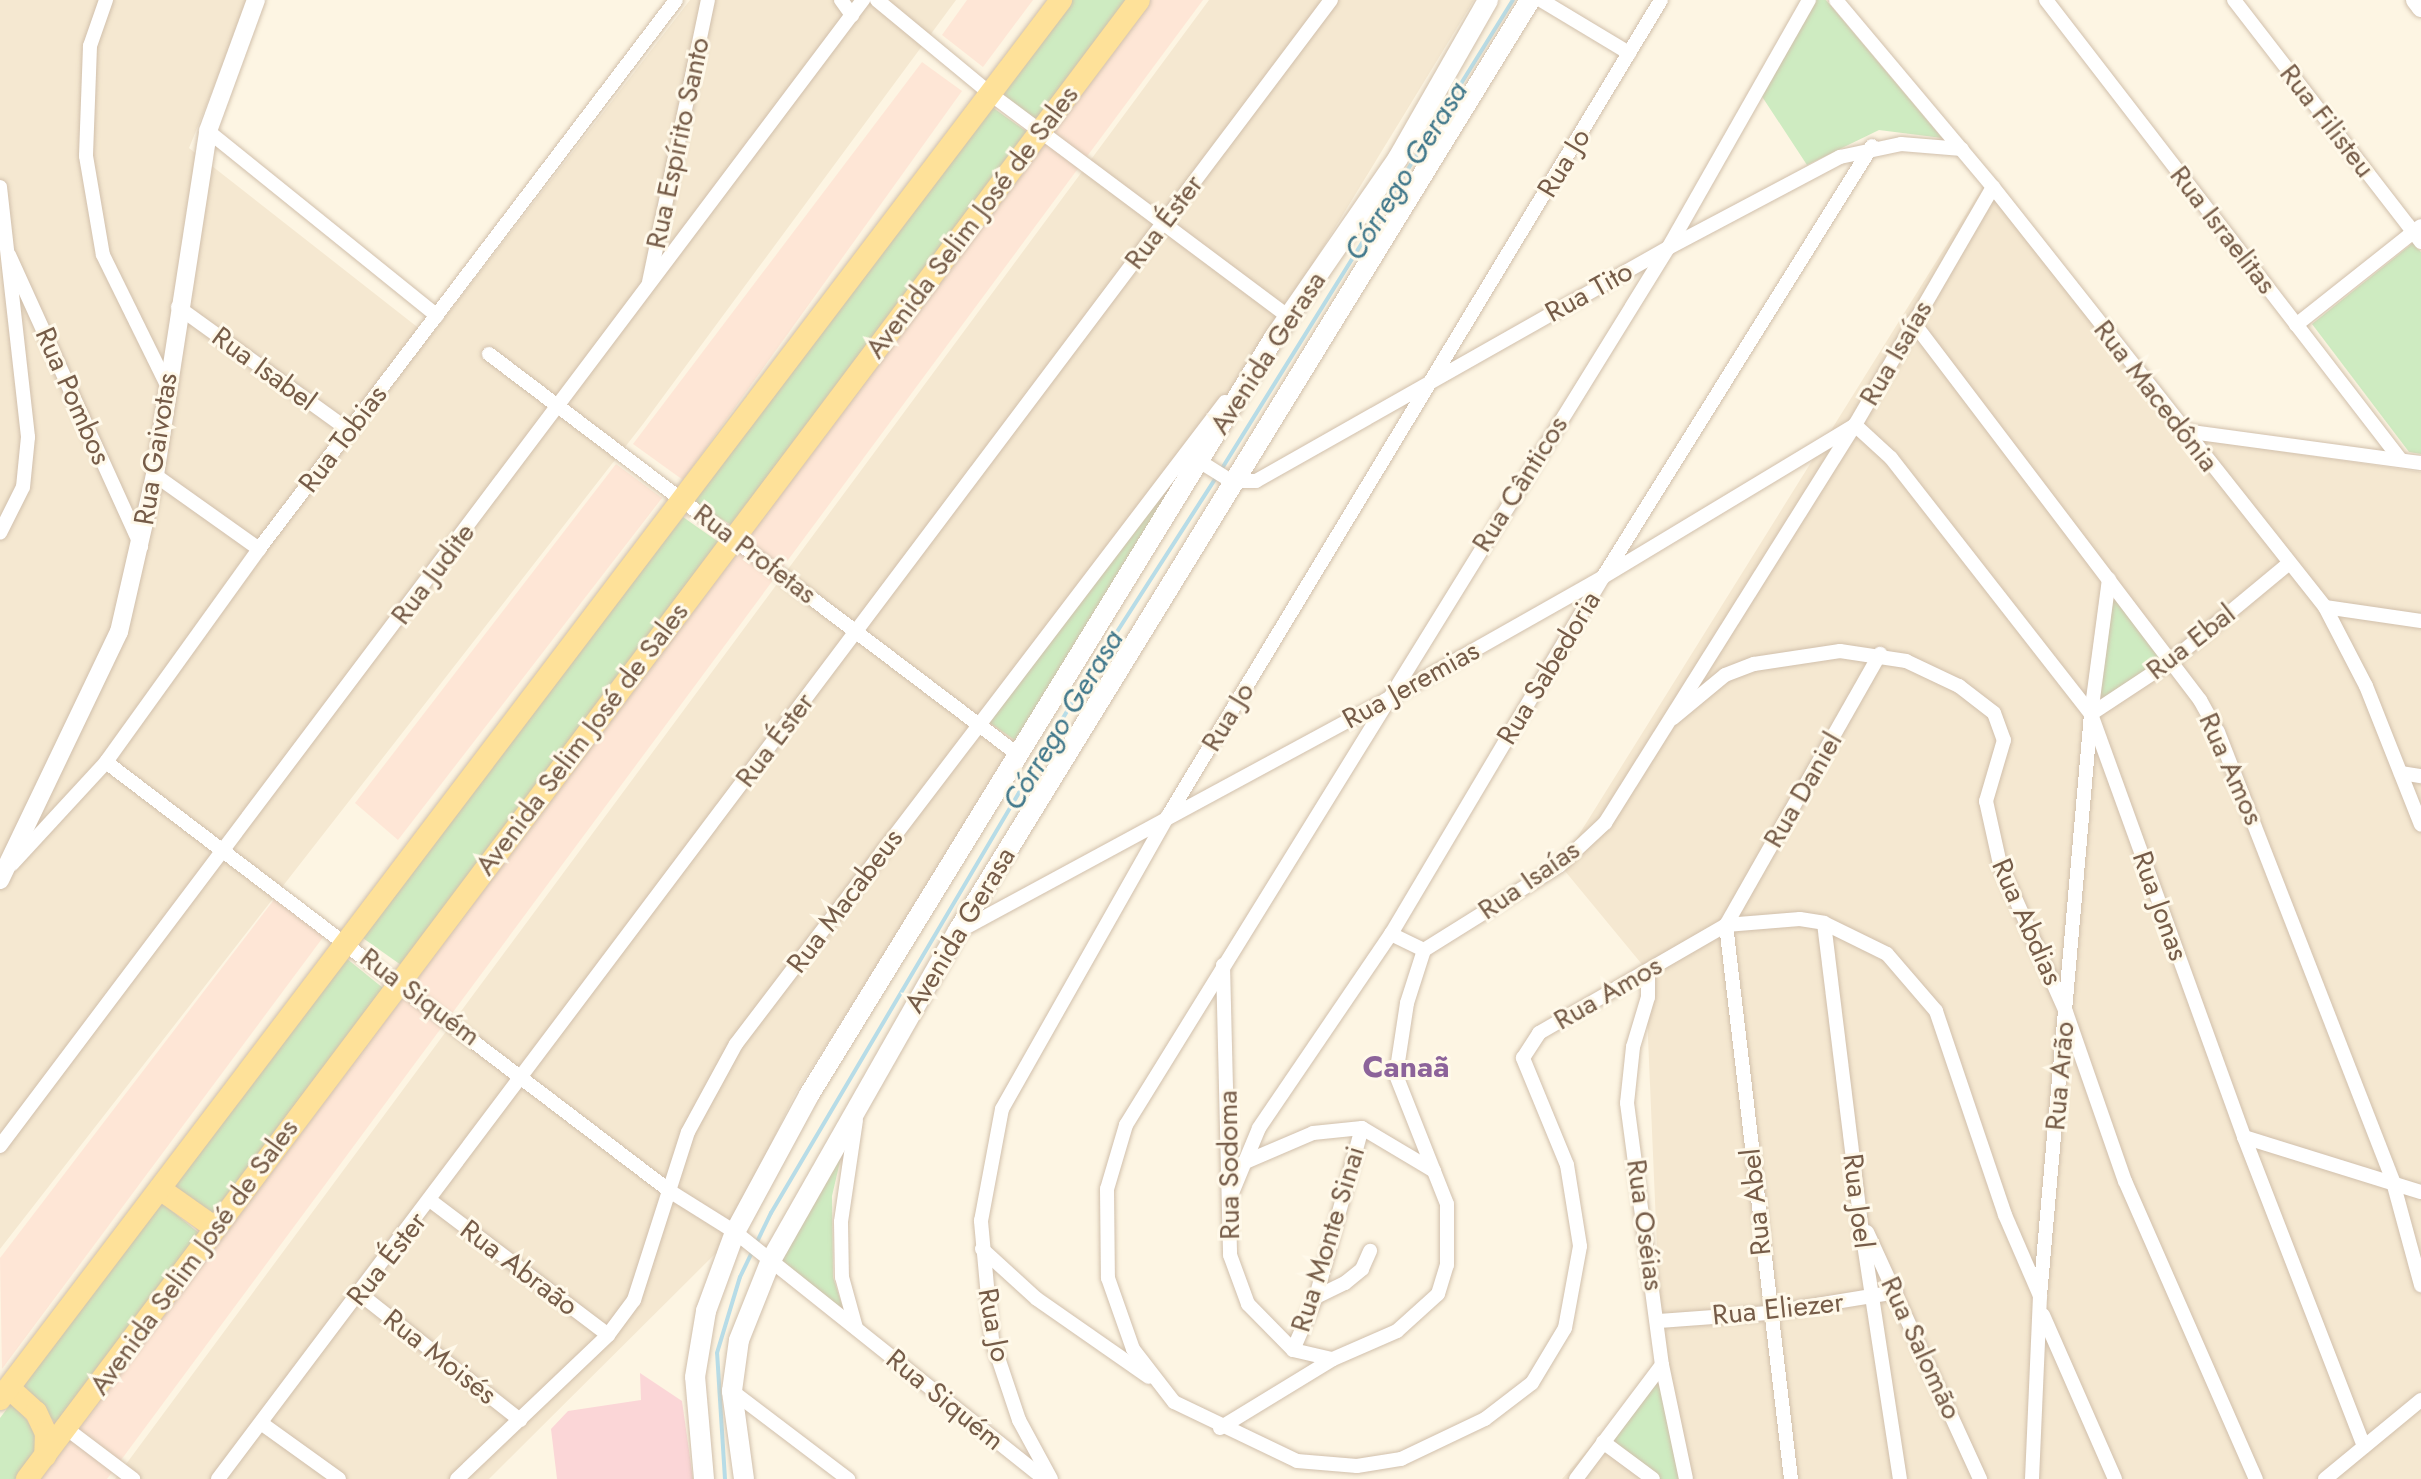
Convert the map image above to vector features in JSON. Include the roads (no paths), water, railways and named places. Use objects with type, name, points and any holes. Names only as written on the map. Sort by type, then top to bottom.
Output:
[{"type":"main road","points":[[45,1456],[46,1433],[36,1412],[3,1389],[160,1189],[1061,0]]},
{"type":"main road","name":"Avenida Selim José de Sales","points":[[27,1479],[397,982],[1139,0]]},
{"type":"main road","name":"Avenida Gerasa","points":[[704,1479],[695,1377],[706,1311],[739,1235],[809,1095],[1202,463],[1274,338],[1398,158],[1488,0]]},
{"type":"main road","name":"Avenida Gerasa","points":[[744,1479],[732,1391],[739,1340],[766,1257],[1228,479],[1530,0]]},
{"type":"main road","points":[[160,1189],[215,1228]]},
{"type":"street","points":[[106,0],[90,46],[86,156],[103,255],[167,385]]},
{"type":"street","name":"Rua Gaivotas","points":[[2,877],[119,632],[155,475],[178,307],[208,131],[256,0]]},
{"type":"street","name":"Rua Tobias","points":[[2,877],[106,762],[259,549],[676,0]]},
{"type":"street","name":"Rua Espírito Santo","points":[[648,287],[708,0]]},
{"type":"street","points":[[841,0],[852,15]]},
{"type":"street","name":"Rua Judite","points":[[0,1146],[863,0]]},
{"type":"street","points":[[877,0],[992,95],[1289,317]]},
{"type":"street","name":"Rua Éster","points":[[218,1479],[431,1201],[522,1075],[1331,0]]},
{"type":"street","points":[[1541,0],[1629,53]]},
{"type":"street","name":"Rua Jo","points":[[1051,1479],[1019,1420],[992,1340],[982,1249],[985,1182],[1002,1109],[1056,1006],[1168,816],[1661,0]]},
{"type":"street","name":"Rua Cânticos","points":[[1223,964],[1668,248],[1809,0]]},
{"type":"street","name":"Rua Macedônia","points":[[1836,0],[1993,187],[2325,607],[2366,686],[2421,825]]},
{"type":"street","name":"Rua Israelitas","points":[[2046,0],[2400,459]]},
{"type":"street","name":"Rua Filisteu","points":[[2234,0],[2418,234]]},
{"type":"street","points":[[2415,0],[2421,8]]},
{"type":"street","points":[[208,131],[437,316]]},
{"type":"street","name":"Rua Tito","points":[[1228,479],[1256,481],[1668,248],[1840,157],[1872,146],[1962,149]]},
{"type":"street","name":"Rua Sabedoria","points":[[1232,1193],[1259,1128],[1391,934],[1603,577],[1872,146]]},
{"type":"street","points":[[0,187],[28,437],[23,487],[0,533]]},
{"type":"street","name":"Rua Isaías","points":[[1424,950],[1560,865],[1594,834],[1855,425],[1993,187]]},
{"type":"street","points":[[2296,325],[2418,234]]},
{"type":"street","name":"Rua Pombos","points":[[5,246],[141,546]]},
{"type":"street","name":"Rua Isabel","points":[[178,307],[350,431]]},
{"type":"street","name":"Rua Amos","points":[[1913,322],[2206,711],[2243,789],[2393,1182],[2421,1285]]},
{"type":"street","name":"Rua Macabeus","points":[[457,1479],[608,1335],[634,1300],[688,1132],[736,1044],[1274,338]]},
{"type":"street","name":"Rua Profetas","points":[[489,354],[1020,756]]},
{"type":"street","name":"Rua Jeremias","points":[[958,931],[1386,700],[1603,577],[1855,425]]},
{"type":"street","name":"Rua Jonas","points":[[1855,425],[1891,458],[2091,714],[2244,1137],[2364,1447]]},
{"type":"street","points":[[2184,431],[2421,463]]},
{"type":"street","name":"Avenida Gerasa","points":[[1202,463],[1228,479]]},
{"type":"street","points":[[155,475],[259,549]]},
{"type":"street","name":"Rua Ebal","points":[[2091,714],[2170,662],[2288,564]]},
{"type":"street","name":"Rua Arão","points":[[2032,1479],[2040,1303],[2091,714],[2109,579]]},
{"type":"street","points":[[2325,607],[2421,621]]},
{"type":"street","name":"Rua Abdias","points":[[1656,734],[1715,682],[1754,664],[1840,651],[1880,654],[1959,686],[2002,724],[2001,762],[1986,801],[1987,825],[2066,1012],[2125,1181],[2256,1479]]},
{"type":"street","name":"Rua Daniel","points":[[1726,925],[1880,654]]},
{"type":"street","name":"Rua Siquém","points":[[106,762],[226,848],[671,1192],[739,1235]]},
{"type":"street","points":[[2401,773],[2421,776]]},
{"type":"street","name":"Rua Amos","points":[[1223,964],[1126,1125],[1107,1189],[1108,1278],[1133,1349],[1174,1402],[1220,1428],[1297,1461],[1357,1466],[1401,1459],[1485,1419],[1532,1383],[1565,1328],[1580,1246],[1567,1165],[1523,1058],[1539,1033],[1726,925],[1800,919],[1824,923],[1887,954],[1936,1011],[2005,1215],[2115,1479]]},
{"type":"street","name":"Rua Joel","points":[[1824,923],[1860,1218],[1900,1479]]},
{"type":"street","name":"Rua Abel","points":[[1726,925],[1768,1313],[1791,1479]]},
{"type":"street","points":[[1220,1428],[1333,1359],[1397,1331],[1438,1294],[1450,1233],[1438,1173],[1396,1075],[1407,1003],[1424,950],[1391,934]]},
{"type":"street","name":"Rua Sodoma","points":[[1223,964],[1232,1193],[1230,1255],[1248,1304],[1293,1350]]},
{"type":"street","name":"Rua Oséias","points":[[1648,972],[1648,997],[1633,1047],[1627,1103],[1659,1321],[1662,1365],[1686,1479]]},
{"type":"street","points":[[856,1329],[842,1277],[841,1222],[862,1093]]},
{"type":"street","points":[[1243,1163],[1313,1133],[1362,1128],[1438,1173]]},
{"type":"street","name":"Rua Monte Sinai","points":[[1293,1350],[1316,1297],[1362,1128]]},
{"type":"street","points":[[2244,1137],[2421,1192]]},
{"type":"street","name":"Rua Abraão","points":[[431,1201],[608,1335]]},
{"type":"street","name":"Rua Salomão","points":[[1860,1218],[1980,1479]]},
{"type":"street","points":[[739,1235],[766,1257]]},
{"type":"street","name":"Rua Amos","points":[[982,1249],[1037,1299],[1156,1381]]},
{"type":"street","points":[[1316,1297],[1345,1283],[1362,1269],[1370,1251]]},
{"type":"street","name":"Rua Siquém","points":[[766,1257],[1044,1479]]},
{"type":"street","name":"Rua Eliezer","points":[[1659,1321],[1768,1313],[1896,1292]]},
{"type":"street","name":"Rua Moisés","points":[[360,1294],[520,1420]]},
{"type":"street","points":[[1293,1350],[1333,1359]]},
{"type":"street","points":[[1576,1479],[1662,1365]]},
{"type":"street","points":[[732,1391],[848,1479]]},
{"type":"street","points":[[2325,1479],[2421,1400]]},
{"type":"street","points":[[261,1423],[339,1479]]},
{"type":"street","points":[[67,1429],[133,1479]]},
{"type":"street","points":[[1603,1442],[1653,1479]]},
{"type":"waterway","name":"Córrego Gerasa","points":[[1221,470],[1513,0]]},
{"type":"waterway","name":"Córrego Gerasa","points":[[725,1479],[717,1353],[740,1277],[771,1213],[1079,691],[1216,478]]},
{"type":"district","name":"Canaã","points":[[1406,1067]]}]
